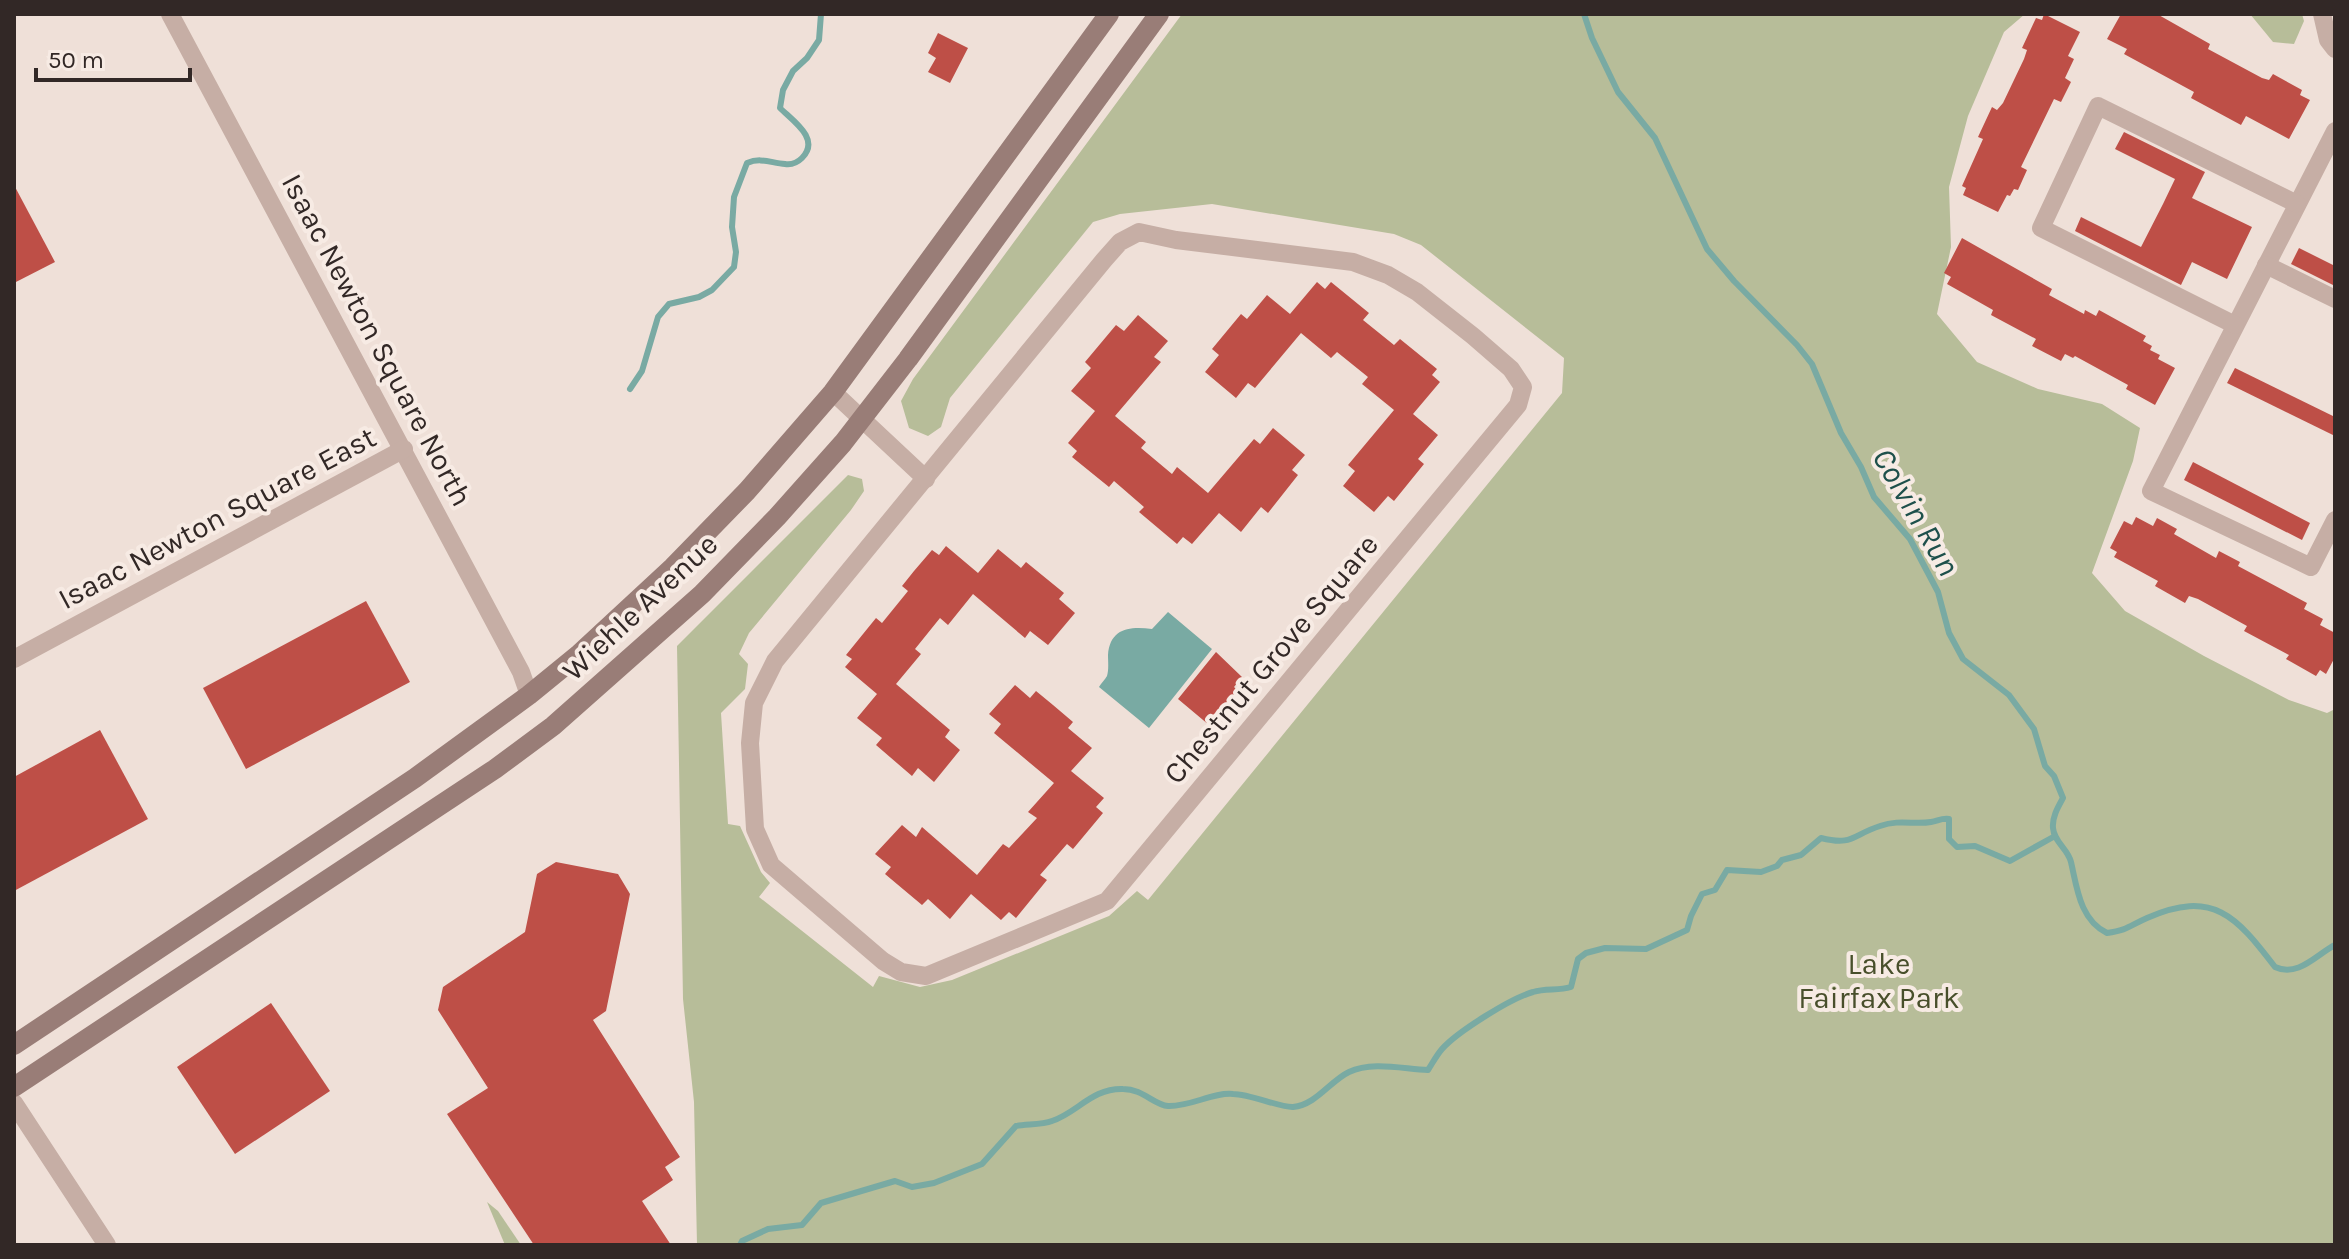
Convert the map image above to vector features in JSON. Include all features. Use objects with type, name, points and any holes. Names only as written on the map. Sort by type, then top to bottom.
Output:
[{"type":"main road","name":"Wiehle Avenue","points":[[14,1045],[415,778],[529,695],[578,655],[673,567],[747,491],[833,392],[1109,14]]},
{"type":"main road","name":"Wiehle Avenue","points":[[14,1087],[482,778],[553,726],[702,594],[777,517],[862,419],[1159,14]]},
{"type":"street","name":"Isaac Newton Square North","points":[[170,14],[404,449],[521,672],[529,695]]},
{"type":"street","points":[[2322,14],[2328,40],[2335,49]]},
{"type":"street","points":[[2235,325],[2041,228],[2098,106],[2297,204]]},
{"type":"street","points":[[2335,131],[2151,491],[2311,567],[2335,520]]},
{"type":"street","name":"Chestnut Grove Square","points":[[1139,232],[1176,240],[1353,262],[1388,275],[1417,292],[1473,336],[1511,369],[1523,387],[1518,405],[1107,901],[926,976],[901,972],[883,961],[771,865],[755,829],[750,743],[754,703],[775,661],[926,479],[1120,242],[1139,232]]},
{"type":"street","points":[[2266,265],[2335,299]]},
{"type":"street","points":[[833,392],[926,479]]},
{"type":"street","name":"Isaac Newton Square East","points":[[14,659],[404,449]]},
{"type":"street","points":[[14,1103],[107,1245]]},
{"type":"green space","name":"Lake Fairfax Park","points":[[1182,14],[2025,14],[2004,32],[1968,116],[1949,187],[1951,247],[1937,314],[1977,362],[2038,389],[2102,404],[2140,428],[2133,461],[2092,573],[2125,611],[2289,700],[2327,713],[2335,709],[2335,1245],[697,1245],[694,1102],[683,999],[677,646],[848,475],[862,479],[864,491],[749,633],[739,654],[748,664],[745,689],[721,713],[728,824],[740,826],[761,872],[770,883],[759,897],[873,987],[879,976],[920,987],[952,980],[1109,916],[1137,891],[1148,900],[1562,393],[1564,358],[1421,245],[1394,234],[1212,204],[1120,214],[1093,222],[950,398],[941,427],[928,436],[909,428],[901,401],[913,379]]},
{"type":"green space","points":[[2250,14],[2302,14],[2304,21],[2294,44],[2273,42]]},
{"type":"green space","points":[[487,1202],[498,1211],[521,1245],[505,1245]]},
{"type":"water","points":[[1168,612],[1212,649],[1149,728],[1099,687],[1107,676],[1110,646],[1117,634],[1136,628],[1152,629]]},
{"type":"building","points":[[2044,14],[2080,32],[2068,56],[2074,59],[2065,78],[2071,82],[2061,102],[2054,99],[2021,167],[2027,170],[2018,190],[2014,189],[2010,196],[2007,195],[1998,212],[1963,195],[1966,188],[1962,186],[1983,139],[1978,137],[1992,107],[1997,110],[2003,103],[2024,59],[2027,50],[2022,48],[2036,18],[2042,20]]},
{"type":"building","points":[[2121,14],[2157,14],[2210,44],[2208,49],[2262,78],[2269,80],[2273,74],[2302,90],[2300,95],[2310,100],[2289,139],[2246,116],[2241,125],[2191,98],[2194,92],[2124,54],[2127,49],[2107,39]]},
{"type":"building","points":[[938,33],[968,48],[950,83],[928,72],[936,58],[928,53]]},
{"type":"building","points":[[2124,132],[2205,172],[2192,198],[2252,227],[2227,279],[2192,262],[2181,285],[2075,231],[2081,217],[2141,247],[2163,204],[2175,179],[2115,149]]},
{"type":"building","points":[[14,185],[55,262],[14,283]]},
{"type":"building","points":[[1962,238],[2052,289],[2049,295],[2084,314],[2085,310],[2096,316],[2099,310],[2146,336],[2143,341],[2152,346],[2150,350],[2160,355],[2158,359],[2175,368],[2155,405],[2126,389],[2128,385],[2075,356],[2065,354],[2061,361],[2032,346],[2036,339],[1991,315],[1993,310],[1947,284],[1951,277],[1944,273]]},
{"type":"building","points":[[2299,248],[2335,266],[2335,286],[2291,264]]},
{"type":"building","points":[[1317,282],[1325,289],[1331,282],[1369,313],[1363,320],[1394,345],[1400,339],[1437,369],[1432,375],[1440,382],[1413,414],[1438,435],[1418,459],[1424,464],[1394,501],[1388,496],[1374,512],[1343,486],[1355,471],[1348,465],[1394,410],[1362,384],[1368,377],[1337,352],[1331,358],[1301,333],[1255,388],[1248,383],[1236,398],[1205,372],[1219,355],[1212,349],[1241,314],[1247,319],[1267,295],[1290,314]]},
{"type":"building","points":[[1138,315],[1168,341],[1154,357],[1161,362],[1115,416],[1146,442],[1141,448],[1172,474],[1177,467],[1208,493],[1254,439],[1260,444],[1273,428],[1305,455],[1292,470],[1298,475],[1268,513],[1261,507],[1241,532],[1219,513],[1192,544],[1183,537],[1177,544],[1139,512],[1144,507],[1114,481],[1109,487],[1072,457],[1077,451],[1068,443],[1095,411],[1071,391],[1091,368],[1085,362],[1116,325],[1124,331]]},
{"type":"building","points":[[2235,368],[2335,417],[2335,436],[2227,383]]},
{"type":"building","points":[[2193,462],[2310,523],[2302,540],[2184,480]]},
{"type":"building","points":[[2136,517],[2153,526],[2157,518],[2177,529],[2174,534],[2216,558],[2219,551],[2240,562],[2238,566],[2307,603],[2304,609],[2323,619],[2320,625],[2335,633],[2335,657],[2326,674],[2320,670],[2316,676],[2286,659],[2289,655],[2244,631],[2247,626],[2198,599],[2189,596],[2185,603],[2155,586],[2158,581],[2114,557],[2117,552],[2110,548],[2124,521],[2132,525]]},
{"type":"building","points":[[946,546],[978,573],[998,549],[1021,568],[1026,562],[1064,593],[1059,599],[1075,613],[1048,645],[1030,631],[1025,638],[973,594],[948,625],[940,618],[915,649],[921,654],[896,684],[950,730],[945,737],[960,750],[934,782],[918,768],[912,776],[876,745],[882,738],[857,718],[877,694],[845,667],[852,659],[846,655],[876,618],[882,623],[908,591],[902,586],[914,571],[932,550],[939,555]]},
{"type":"building","points":[[366,601],[410,682],[246,769],[203,688]]},
{"type":"building","points":[[1216,652],[1242,677],[1234,687],[1238,691],[1209,725],[1178,699]]},
{"type":"building","points":[[1015,685],[1030,698],[1036,691],[1073,722],[1068,728],[1092,748],[1071,771],[1104,798],[1096,807],[1103,813],[1073,849],[1067,844],[1040,875],[1047,880],[1016,918],[1009,912],[1001,920],[971,894],[950,919],[928,899],[922,905],[885,874],[891,867],[875,854],[902,825],[916,837],[922,827],[977,875],[1003,844],[1009,848],[1037,818],[1028,812],[1054,783],[994,733],[1001,724],[989,714]]},
{"type":"building","points":[[100,730],[148,819],[14,891],[14,777]]},
{"type":"building","points":[[556,862],[618,874],[630,894],[606,1011],[593,1020],[680,1157],[665,1167],[673,1180],[642,1201],[671,1245],[534,1245],[447,1114],[488,1088],[438,1010],[443,987],[525,932],[537,874]]},
{"type":"building","points":[[271,1003],[330,1091],[235,1154],[177,1067]]},
{"type":"waterway","points":[[630,389],[642,371],[658,317],[669,304],[699,297],[712,290],[734,267],[734,197],[747,163],[761,160],[792,164],[807,151],[807,137],[780,108],[783,90],[793,71],[819,40],[821,14]]},
{"type":"waterway","name":"Colvin Run","points":[[1584,14],[1618,92],[1655,138],[1707,249],[1812,364],[1841,433],[1874,497],[1910,539],[1938,592],[1949,633],[1963,659],[2009,695],[2034,729],[2045,766],[2054,776],[2063,798],[2054,816],[2054,833],[2069,857],[2081,902],[2091,920],[2107,933],[2170,910],[2189,906],[2206,907],[2235,921],[2275,967],[2283,970],[2307,964],[2335,945]]},
{"type":"waterway","points":[[740,1245],[742,1241],[768,1229],[802,1225],[821,1203],[895,1181],[912,1187],[934,1183],[982,1164],[1016,1126],[1052,1121],[1102,1092],[1130,1090],[1168,1106],[1233,1094],[1293,1107],[1309,1102],[1342,1076],[1358,1069],[1378,1066],[1428,1070],[1449,1042],[1498,1008],[1533,992],[1571,987],[1578,959],[1586,953],[1605,948],[1646,949],[1687,930],[1702,894],[1715,890],[1727,870],[1761,872],[1777,866],[1782,860],[1801,855],[1821,838],[1840,841],[1887,824],[1949,819],[1949,839],[1957,847],[1975,846],[2010,861],[2055,836]]}]
